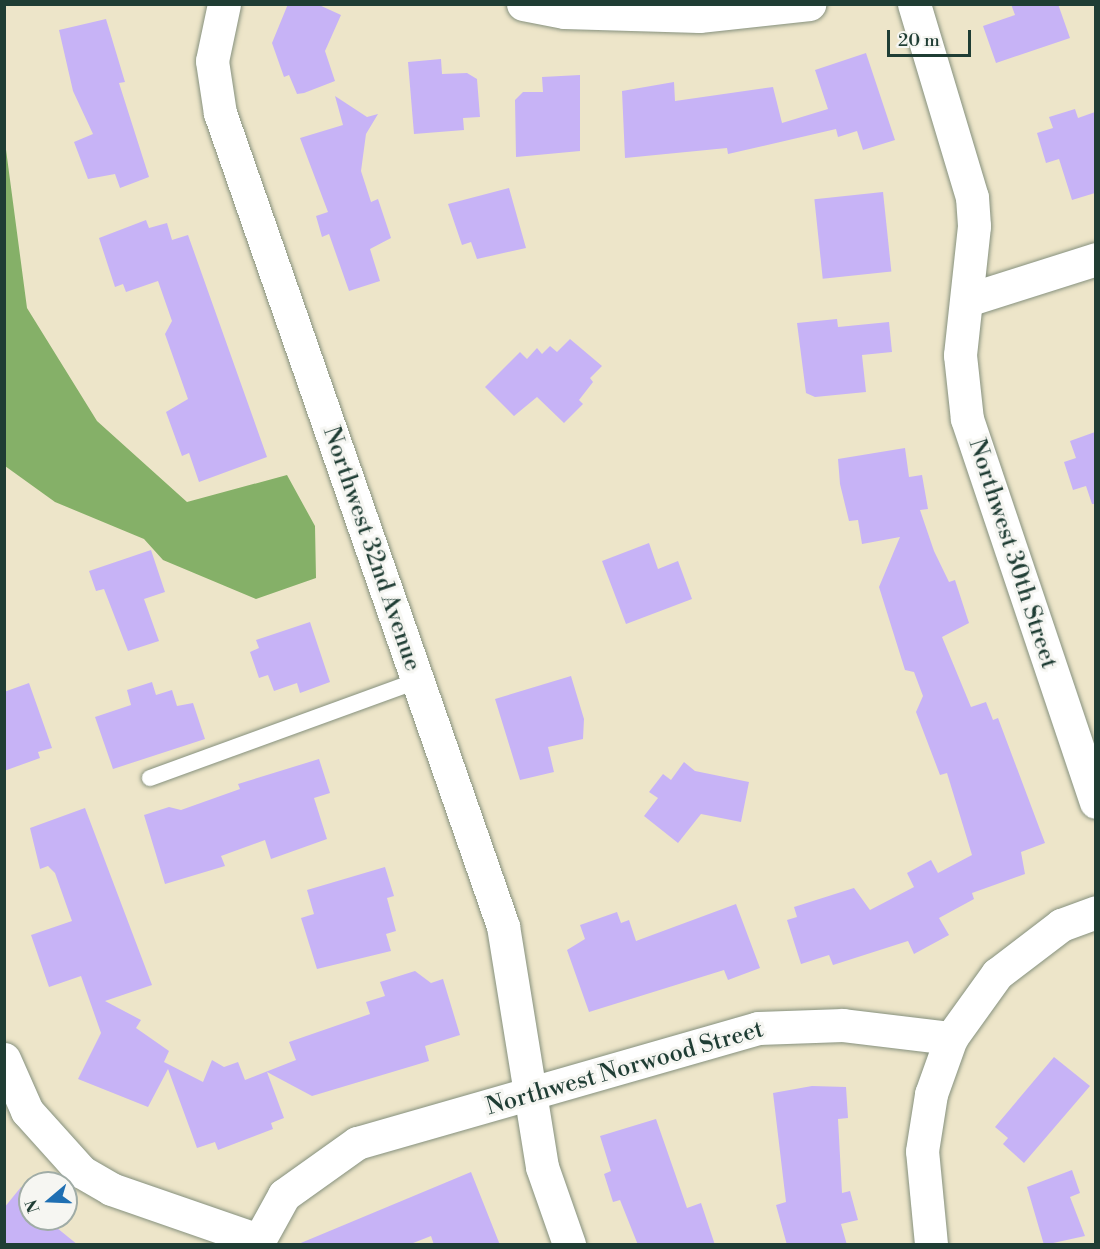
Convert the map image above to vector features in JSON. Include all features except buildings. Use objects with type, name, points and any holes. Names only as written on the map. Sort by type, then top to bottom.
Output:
[{"type":"street","name":"Northwest 32nd Avenue","points":[[224,4],[212,61],[220,113],[503,926],[542,1167],[569,1245]]},
{"type":"street","points":[[523,4],[564,12],[699,16],[809,4]]},
{"type":"street","name":"Northwest 30th Street","points":[[914,4],[972,197],[967,300],[960,355],[967,419],[1095,802]]},
{"type":"street","points":[[967,300],[1095,259]]},
{"type":"street","points":[[931,1245],[922,1151],[931,1094],[951,1038],[997,974],[1061,925],[1095,912]]},
{"type":"street","name":"Northwest Norwood Street","points":[[257,1242],[284,1195],[357,1143],[530,1096],[758,1028],[843,1025],[951,1038]]},
{"type":"street","points":[[4,1059],[32,1118],[82,1172],[111,1189],[257,1242]]},
{"type":"lane","points":[[150,778],[417,681]]},
{"type":"green space","points":[[5,142],[27,308],[97,421],[187,502],[287,475],[315,526],[316,578],[256,599],[163,560],[144,539],[55,502],[5,466]]}]
